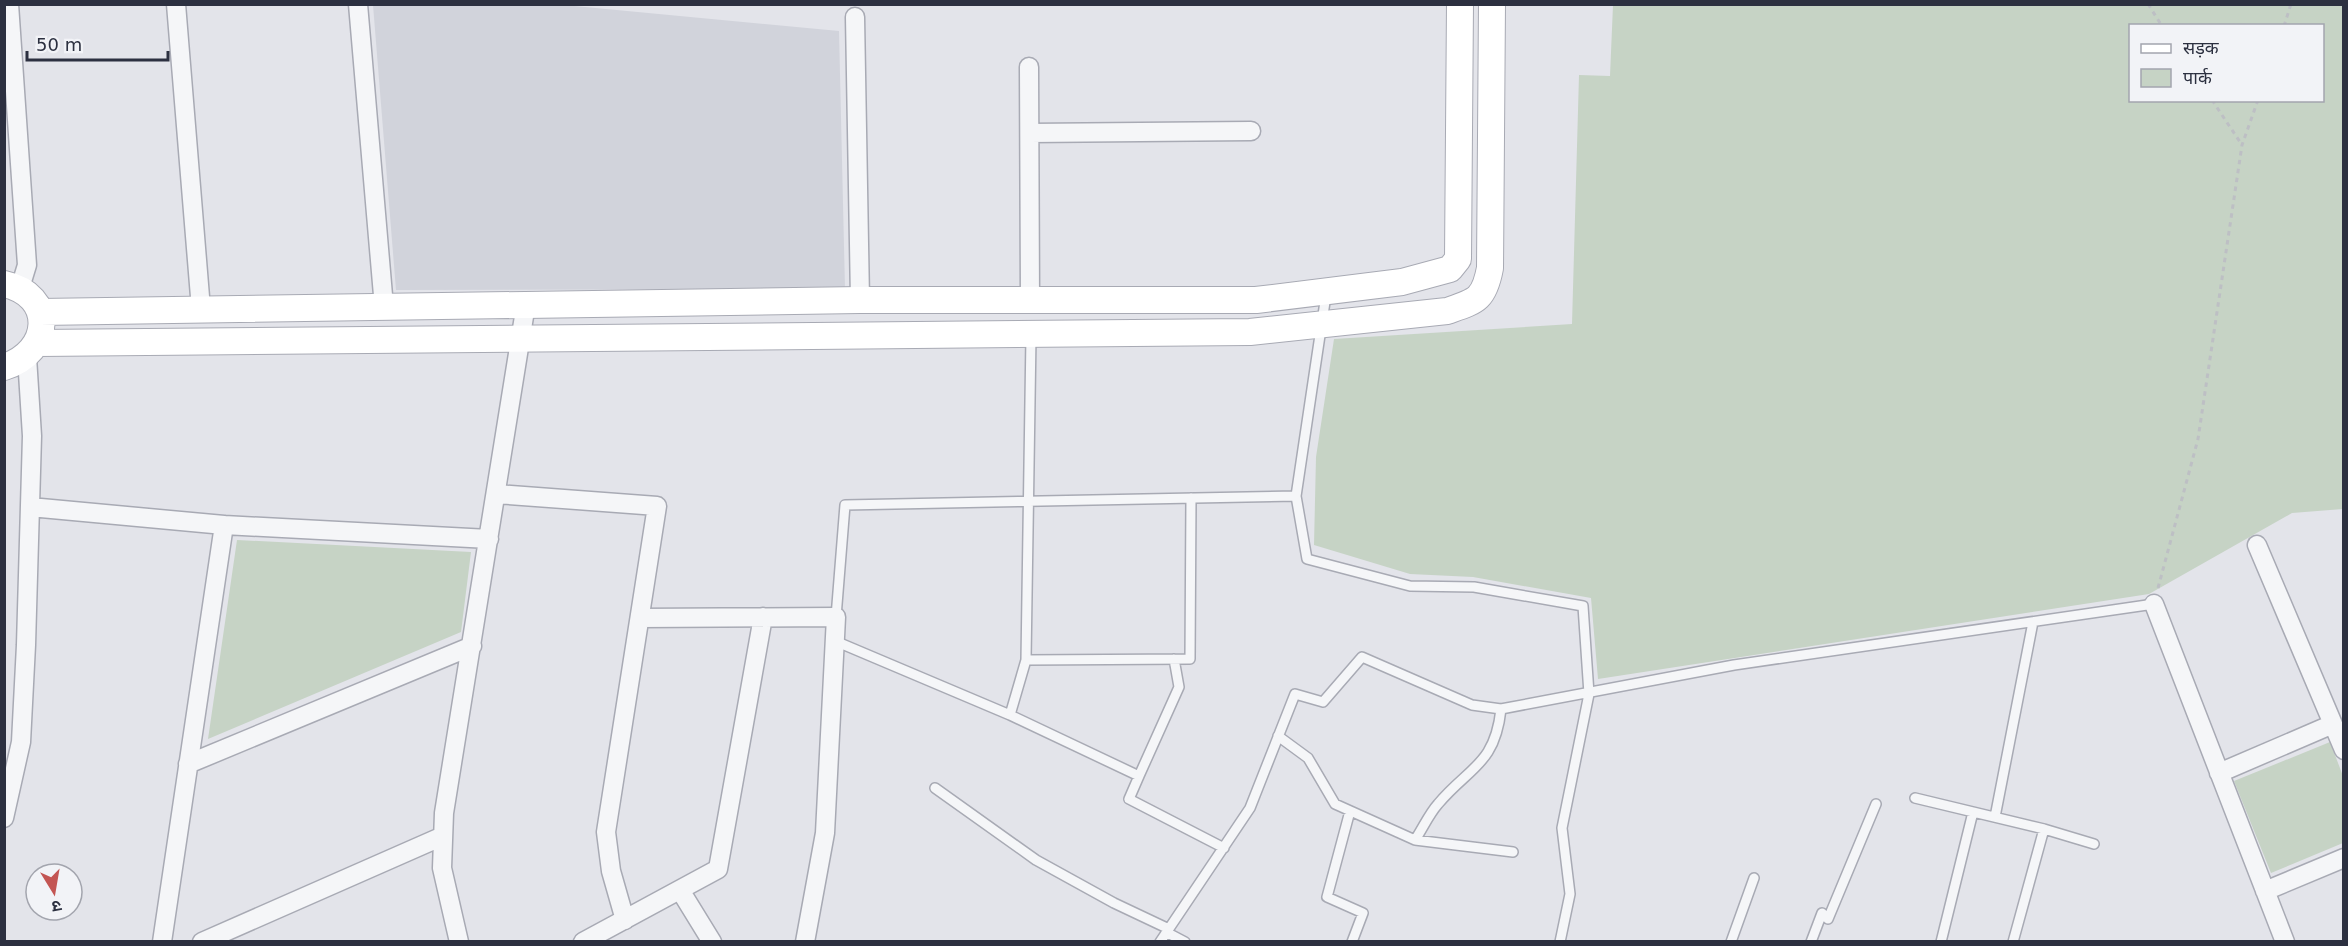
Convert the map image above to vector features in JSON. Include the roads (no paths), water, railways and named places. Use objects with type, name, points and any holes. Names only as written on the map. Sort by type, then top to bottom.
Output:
[{"type":"street","points":[[4,818],[21,742],[32,436],[23,356],[42,329],[40,312],[33,299],[12,286],[27,264],[9,4]]},
{"type":"street","points":[[176,4],[201,309]]},
{"type":"street","points":[[358,4],[384,307]]},
{"type":"street","points":[[40,312],[860,300],[1256,300],[1436,275],[1450,269],[1458,259],[1460,4]]},
{"type":"street","points":[[23,356],[522,338],[1250,332],[1448,311],[1475,301],[1486,288],[1490,268],[1492,4]]},
{"type":"street","points":[[855,17],[860,300]]},
{"type":"street","points":[[1029,68],[1030,300]]},
{"type":"street","points":[[1030,133],[1251,131]]},
{"type":"street","points":[[459,942],[442,868],[444,813],[526,304]]},
{"type":"street","points":[[496,494],[657,506],[606,832],[611,871],[626,920]]},
{"type":"street","points":[[30,507],[224,525],[489,539]]},
{"type":"street","points":[[162,942],[224,525]]},
{"type":"street","points":[[2257,545],[2343,750]]},
{"type":"street","points":[[2154,604],[2285,942]]},
{"type":"street","points":[[584,941],[718,869],[763,617]]},
{"type":"street","points":[[640,618],[836,617],[825,833],[805,942]]},
{"type":"street","points":[[188,764],[471,646]]},
{"type":"street","points":[[2219,773],[2332,724]]},
{"type":"street","points":[[202,942],[443,836]]},
{"type":"street","points":[[2265,891],[2343,858]]},
{"type":"street","points":[[680,890],[712,942]]},
{"type":"lane","points":[[1327,291],[1324,324],[1296,496],[1307,559],[1410,586],[1474,588],[1583,606],[1589,694],[1562,828],[1570,894],[1560,942]]},
{"type":"lane","points":[[1010,715],[1026,660],[1031,333]]},
{"type":"lane","points":[[836,617],[845,505],[1296,496]]},
{"type":"lane","points":[[1026,660],[1190,659],[1191,498]]},
{"type":"lane","points":[[1160,942],[1250,808],[1295,694],[1323,702],[1362,657],[1472,705],[1501,709],[1734,665],[2154,604]]},
{"type":"lane","points":[[1995,817],[2033,622]]},
{"type":"lane","points":[[835,641],[1010,715],[1139,776]]},
{"type":"lane","points":[[1174,659],[1179,687],[1129,799],[1224,848]]},
{"type":"lane","points":[[1415,840],[1438,804],[1476,769],[1498,736],[1501,709]]},
{"type":"lane","points":[[1278,736],[1308,758],[1335,804],[1415,840],[1513,852]]},
{"type":"lane","points":[[935,788],[1036,860],[1168,930],[1185,942]]},
{"type":"lane","points":[[1915,798],[2044,829],[2094,844]]},
{"type":"lane","points":[[1811,942],[1822,913],[1828,919],[1876,804]]},
{"type":"lane","points":[[1350,811],[1328,897],[1363,913],[1353,942]]},
{"type":"lane","points":[[1941,942],[1973,812]]},
{"type":"lane","points":[[2013,942],[2044,829]]},
{"type":"lane","points":[[1731,942],[1754,878]]}]
